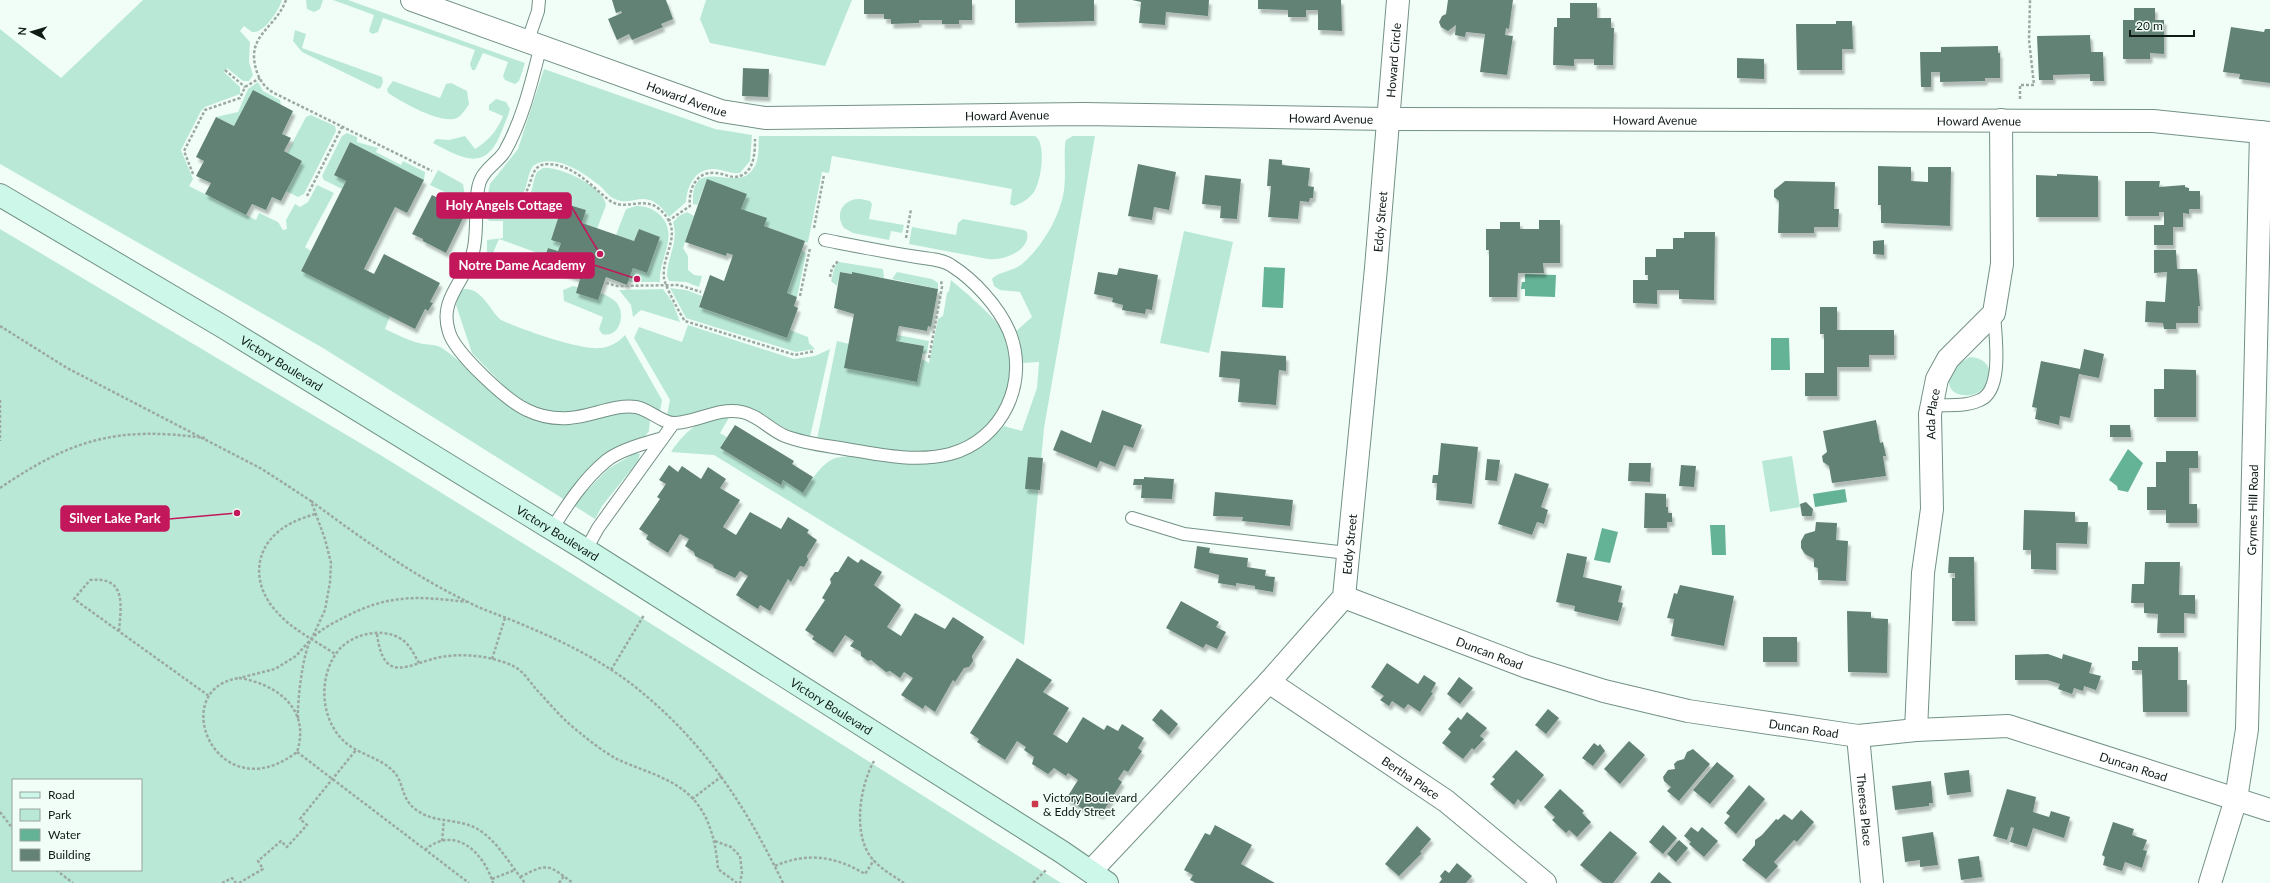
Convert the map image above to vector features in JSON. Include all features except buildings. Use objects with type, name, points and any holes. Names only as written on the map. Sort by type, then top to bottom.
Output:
[{"type":"main road","name":"Victory Boulevard","points":[[0,195],[225,328],[586,550],[1099,877]]},
{"type":"street","name":"Howard Avenue","points":[[412,0],[721,112],[766,118],[1083,114],[1387,120],[2154,121],[2266,133]]},
{"type":"street","name":"Howard Circle","points":[[1387,120],[1398,0]]},
{"type":"street","name":"Eddy Street","points":[[1344,597],[1376,268],[1387,120]]},
{"type":"street","points":[[1994,313],[2002,264],[2001,120]]},
{"type":"street","name":"Grymes Hill Road","points":[[2210,883],[2236,799],[2247,729],[2266,133]]},
{"type":"street","name":"Ada Place","points":[[1916,730],[1923,573],[1932,509],[1930,414],[1937,379],[1948,359],[1994,313]]},
{"type":"street","points":[[1099,877],[1344,597]]},
{"type":"street","name":"Duncan Road","points":[[1344,597],[1527,667],[1604,691],[1688,711],[1858,736],[1916,730],[2008,726],[2270,810]]},
{"type":"street","name":"Bertha Place","points":[[1269,682],[1446,801],[1546,883]]},
{"type":"street","name":"Theresa Place","points":[[1858,736],[1872,883]]},
{"type":"lane","points":[[539,0],[525,100],[504,153],[480,179],[477,191],[477,231],[473,254],[467,270],[453,289],[447,309],[449,335],[463,355],[515,404],[528,411],[543,416],[567,418],[636,407],[673,424],[728,411],[740,412],[751,415],[782,435],[802,441],[884,456],[930,458],[965,448],[978,442],[994,428],[1003,416],[1012,396],[1015,383],[1014,348],[1005,323],[975,286],[949,263],[825,240]]},
{"type":"lane","points":[[1932,405],[1970,403],[1982,400],[1988,394],[1996,369],[1994,313]]},
{"type":"lane","points":[[586,550],[598,528],[673,424]]},
{"type":"lane","points":[[552,529],[569,502],[606,460],[635,447],[663,438]]},
{"type":"lane","points":[[1132,518],[1184,534],[1348,553]]},
{"type":"path","points":[[286,0],[279,16],[256,43],[254,61],[260,78],[269,90],[432,171]]},
{"type":"path","points":[[2020,105],[2020,85],[2034,85],[2029,40],[2030,0]]},
{"type":"path","points":[[225,70],[245,87]]},
{"type":"path","points":[[193,174],[184,151],[205,110],[240,98],[245,87],[260,78]]},
{"type":"path","points":[[307,196],[342,127]]},
{"type":"path","points":[[668,221],[690,206],[690,190],[694,183],[705,174],[717,173],[734,177],[739,176],[751,168],[754,158],[755,132]]},
{"type":"path","points":[[486,207],[501,207],[519,202],[524,197],[534,171],[537,167],[547,164],[561,167],[582,177],[614,203],[628,205],[645,202],[652,205],[668,221],[671,228],[672,240],[664,266],[665,285],[685,321],[795,355],[815,351]]},
{"type":"path","points":[[900,237],[906,238],[911,209]]},
{"type":"path","points":[[830,277],[834,264],[842,259]]},
{"type":"path","points":[[929,358],[942,287],[940,276]]},
{"type":"path","points":[[606,283],[616,286],[686,286],[701,292]]},
{"type":"path","points":[[0,326],[68,368],[207,439],[262,469],[311,501],[353,532],[427,580],[469,603],[576,649],[611,670],[645,695],[692,741],[722,776],[759,834],[783,883]]},
{"type":"path","points":[[0,400],[0,441]]},
{"type":"path","points":[[0,488],[47,458],[82,443],[112,436],[139,434],[173,434],[207,439]]},
{"type":"path","points":[[311,501],[325,539],[331,563],[330,582],[325,610],[312,638],[304,665],[298,707],[300,737],[297,752],[272,768],[255,770],[238,766],[223,759],[212,747],[206,733],[204,716],[209,696],[220,683],[275,669],[296,656],[312,638],[333,623],[358,610],[400,597],[434,598],[469,603]]},
{"type":"path","points":[[316,514],[290,524],[274,536],[263,553],[258,570],[261,591],[276,612],[335,654]]},
{"type":"path","points":[[119,631],[121,606],[119,591],[114,585],[105,581],[90,580],[74,599],[209,696]]},
{"type":"path","points":[[611,670],[644,615]]},
{"type":"path","points":[[492,659],[505,618]]},
{"type":"path","points":[[419,663],[410,647],[394,636],[377,634],[356,636],[348,640],[335,654],[326,678],[326,710],[330,724],[338,734],[356,750],[393,770],[398,778],[403,796],[413,807],[424,814],[444,820],[462,823],[482,832],[493,842],[525,883]]},
{"type":"path","points":[[377,634],[382,654],[387,663],[394,667],[406,668],[442,656],[465,655],[492,659],[516,668],[578,732],[617,759],[671,782],[692,799],[700,808],[715,841],[718,869],[738,883],[742,873],[740,856],[731,847],[715,841]]},
{"type":"path","points":[[239,678],[253,680],[276,691],[291,704],[298,721]]},
{"type":"path","points":[[222,883],[232,878],[238,883],[263,869],[258,861],[281,841],[287,847],[307,825],[300,819],[356,750]]},
{"type":"path","points":[[297,752],[469,883]]},
{"type":"path","points":[[874,760],[862,791],[861,816],[866,847],[878,866],[904,883]]},
{"type":"path","points":[[692,799],[722,776]]},
{"type":"path","points":[[0,812],[12,827]]},
{"type":"path","points":[[442,841],[444,820]]},
{"type":"path","points":[[425,850],[432,844],[442,841],[462,843],[474,850],[482,859],[493,883]]},
{"type":"path","points":[[775,866],[791,860],[829,858],[850,865],[865,874],[874,860]]},
{"type":"path","points":[[520,877],[545,866],[564,876],[573,883]]},
{"type":"path","points":[[492,879],[515,870]]},
{"type":"path","points":[[1033,883],[1046,870]]},
{"type":"path","points":[[57,871],[73,883]]},
{"type":"path","points":[[559,883],[564,876]]},
{"type":"green space","points":[[143,0],[282,0],[278,10],[266,25],[257,32],[252,32],[244,26],[240,31],[250,42],[249,62],[253,75],[249,81],[243,81],[227,68],[224,72],[240,87],[240,94],[205,107],[201,111],[181,150],[193,179],[189,186],[256,220],[259,213],[278,222],[283,230],[287,229],[286,220],[295,204],[300,207],[308,202],[317,185],[334,193],[305,247],[311,251],[301,271],[390,316],[385,329],[415,342],[442,348],[504,401],[531,418],[551,424],[570,425],[615,414],[634,413],[643,415],[650,420],[649,431],[646,435],[565,500],[323,348],[0,164],[0,29],[61,78]]},
{"type":"green space","points":[[306,0],[323,0],[320,9],[314,12],[307,9]]},
{"type":"green space","points":[[333,0],[348,0],[525,63],[519,81],[515,84],[505,80],[503,76],[508,62],[483,53],[475,70],[472,70],[470,64],[475,50],[383,18],[378,32],[372,34],[369,31],[374,15]]},
{"type":"green space","points":[[706,0],[852,0],[825,66],[710,43],[700,19]]},
{"type":"green space","points":[[295,30],[306,34],[302,48],[382,77],[383,82],[381,87],[378,89],[302,52],[293,41]]},
{"type":"green space","points":[[544,69],[715,129],[752,135],[750,161],[740,173],[715,169],[702,171],[690,184],[686,202],[669,217],[661,207],[653,201],[640,199],[620,201],[611,197],[599,185],[568,165],[550,161],[541,162],[533,166],[525,189],[518,198],[502,203],[486,203],[490,184],[518,149]]},
{"type":"green space","points":[[393,81],[440,98],[446,84],[451,83],[467,91],[469,104],[457,118],[450,119],[432,116],[402,102],[388,93],[387,89]]},
{"type":"green space","points":[[258,82],[263,91],[280,100],[281,105],[234,126],[216,117],[238,112],[248,89]]},
{"type":"green space","points":[[496,99],[506,102],[510,109],[495,146],[488,154],[480,158],[472,159],[463,157],[433,143],[436,139],[449,140],[465,136],[475,149],[480,146],[495,131],[503,116],[489,110],[489,105]]},
{"type":"green space","points":[[311,115],[335,126],[336,131],[304,194],[298,197],[286,191],[302,161],[287,153],[306,117]]},
{"type":"green space","points":[[347,133],[357,137],[357,142],[378,148],[376,152],[401,165],[403,161],[425,172],[424,180],[350,142],[334,174],[346,181],[342,189],[324,180],[322,176],[342,136]]},
{"type":"green space","points":[[759,136],[1035,136],[1039,140],[1041,146],[1041,172],[1034,192],[1020,204],[1014,206],[1010,204],[1012,189],[832,156],[829,173],[822,172],[808,242],[805,243],[805,241],[764,226],[741,209],[747,194],[707,180],[697,205],[693,204],[694,189],[699,180],[707,177],[736,178],[745,176],[753,169],[758,157]]},
{"type":"green space","points":[[1073,136],[1095,136],[1044,428],[1024,645],[714,455],[671,452],[677,443],[696,426],[703,422],[730,416],[720,433],[727,437],[720,448],[780,485],[783,480],[803,493],[820,469],[828,462],[838,457],[854,456],[894,463],[912,464],[945,461],[975,449],[990,439],[1004,426],[1022,431],[1037,388],[1039,362],[1022,363],[1014,333],[1032,317],[1020,292],[1000,290],[994,286],[992,279],[1022,264],[1036,249],[1049,231],[1059,211],[1064,190],[1066,140]]},
{"type":"green space","points":[[543,168],[560,170],[570,174],[598,191],[606,205],[597,229],[582,223],[586,210],[563,203],[551,240],[561,243],[558,251],[548,248],[546,256],[499,239],[493,253],[487,255],[487,240],[503,238],[503,221],[490,221],[485,218],[485,211],[516,208],[526,202],[537,172]]},
{"type":"green space","points":[[438,170],[463,184],[466,202],[430,185]]},
{"type":"green space","points":[[861,199],[870,201],[872,204],[869,219],[904,225],[902,233],[891,231],[889,240],[853,233],[844,228],[840,217],[842,208],[849,201]]},
{"type":"green space","points":[[642,206],[654,210],[665,222],[668,230],[667,247],[660,273],[660,282],[628,282],[633,268],[647,273],[660,237],[639,230],[634,241],[616,235],[626,209]]},
{"type":"green space","points":[[687,212],[694,216],[683,248],[688,256],[688,270],[694,275],[702,276],[699,287],[686,282],[669,281],[667,276],[675,237],[673,222],[679,216]]},
{"type":"green space","points":[[963,219],[1024,230],[1027,232],[1025,245],[1015,253],[1008,256],[988,259],[909,244],[912,227],[956,235],[958,223]]},
{"type":"green space","points":[[0,229],[382,456],[566,570],[1061,883],[0,883]]},
{"type":"green space","points":[[1184,231],[1233,242],[1209,353],[1160,343]]},
{"type":"green space","points":[[802,250],[806,254],[797,297],[787,293]]},
{"type":"green space","points":[[839,262],[883,269],[884,278],[840,272],[837,286],[831,281],[835,266]]},
{"type":"green space","points":[[897,272],[932,279],[938,283],[938,289],[892,279]]},
{"type":"green space","points":[[951,280],[979,304],[999,325],[1003,331],[1009,348],[1011,366],[1009,384],[1003,402],[993,418],[981,432],[967,442],[950,448],[933,451],[900,452],[817,439],[837,341],[849,344],[845,368],[917,381],[922,359],[929,363],[938,319],[943,316]]},
{"type":"green space","points":[[573,286],[601,293],[615,301],[621,312],[620,324],[617,329],[608,334],[602,334],[599,329],[603,317],[564,301],[563,290]]},
{"type":"green space","points":[[670,288],[686,290],[702,296],[699,307],[787,338],[790,330],[808,337],[809,343],[815,349],[796,352],[686,318]]},
{"type":"green space","points":[[464,289],[470,289],[480,295],[501,320],[536,334],[565,343],[591,348],[601,348],[614,344],[625,335],[662,400],[660,411],[651,406],[576,413],[550,412],[527,405],[509,391],[472,353],[456,305],[458,293]]},
{"type":"green space","points":[[663,289],[673,303],[680,322],[641,310],[633,317],[631,305],[619,290]]},
{"type":"green space","points":[[688,325],[794,359],[815,356],[830,349],[810,437],[789,430],[762,414],[743,406],[724,405],[683,417],[667,415],[670,400],[634,338],[639,327],[682,342]]},
{"type":"green space","points":[[897,335],[929,341],[927,353],[922,354],[924,346],[896,341]]},
{"type":"green space","points":[[1970,357],[1981,360],[1987,365],[1989,372],[1988,380],[1984,387],[1977,393],[1969,395],[1958,394],[1950,387],[1949,376],[1958,364]]},
{"type":"green space","points":[[635,453],[640,454],[638,461],[602,506],[595,519],[573,505],[608,469]]},
{"type":"green space","points":[[1792,456],[1800,507],[1770,512],[1762,461]]},
{"type":"water","points":[[1264,267],[1285,268],[1283,308],[1262,307]]},
{"type":"water","points":[[1525,274],[1556,275],[1555,297],[1525,296],[1525,289],[1521,289],[1522,282],[1525,282]]},
{"type":"water","points":[[1771,338],[1789,338],[1790,370],[1771,370]]},
{"type":"water","points":[[2128,449],[2143,463],[2128,492],[2118,490],[2117,486],[2109,480]]},
{"type":"water","points":[[1845,489],[1847,502],[1815,507],[1813,494]]},
{"type":"water","points":[[1710,525],[1725,525],[1726,555],[1712,555]]},
{"type":"water","points":[[1602,528],[1618,532],[1610,563],[1594,560]]},
{"type":"place","name":"Holy Angels Cottage","points":[[600,254]]},
{"type":"place","name":"Notre Dame Academy","points":[[637,279]]},
{"type":"place","name":"Silver Lake Park","points":[[237,513]]},
{"type":"place","name":"Victory Boulevard & Eddy Street","points":[[1035,804]]}]
